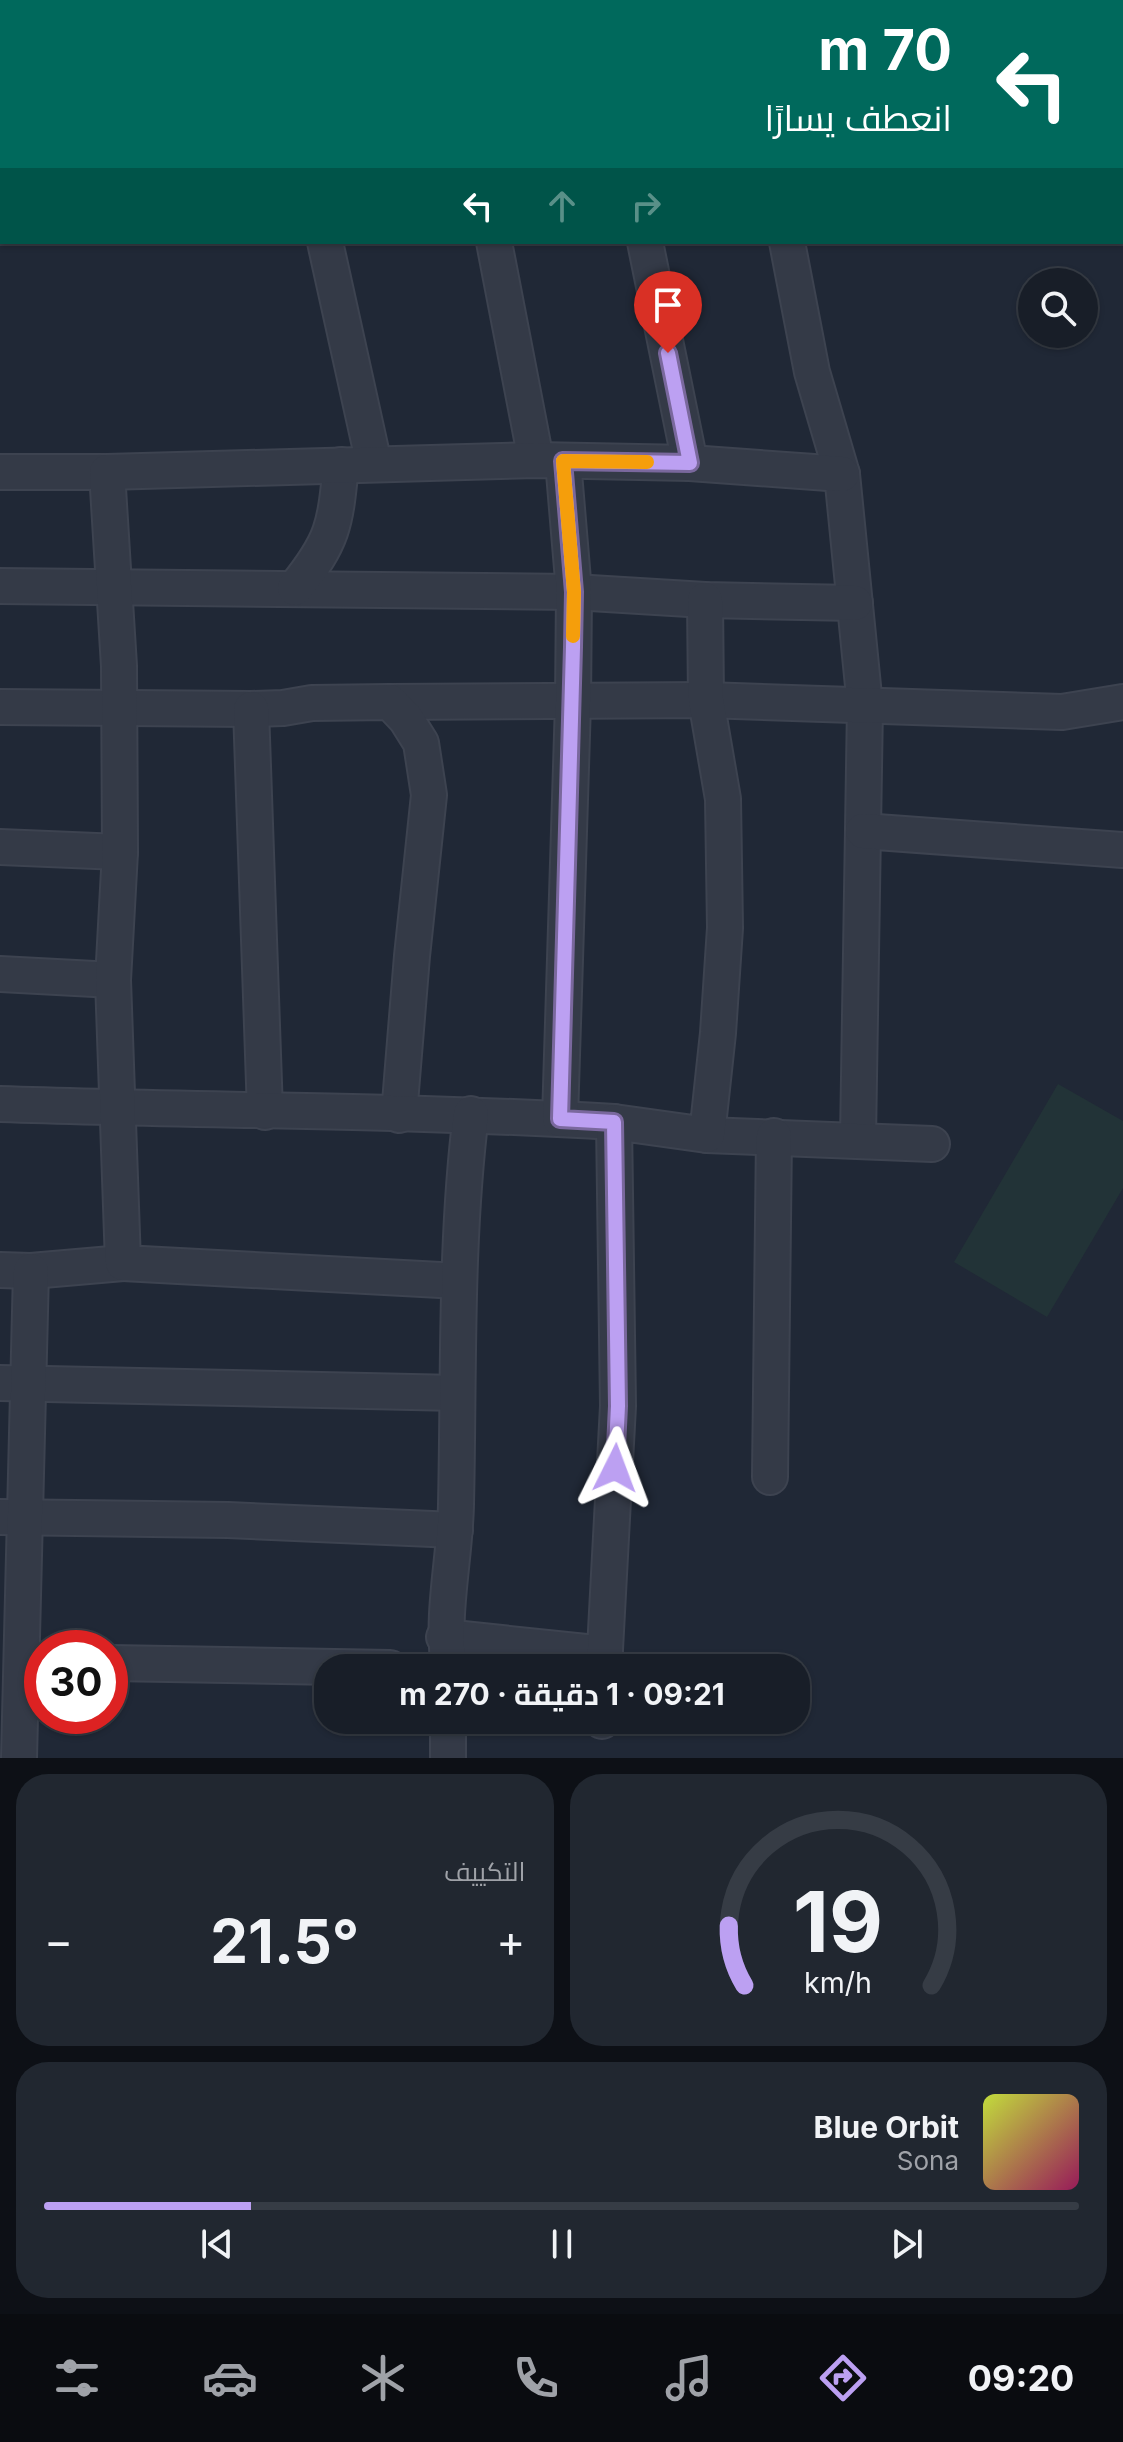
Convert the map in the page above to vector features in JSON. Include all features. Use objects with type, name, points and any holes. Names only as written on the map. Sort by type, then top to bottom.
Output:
[{"type":"street","points":[[295,588],[320,557],[358,464],[325,244]]},
{"type":"street","points":[[495,244],[549,461],[574,592],[560,1119]]},
{"type":"street","points":[[645,244],[690,463]]},
{"type":"street","points":[[787,244],[812,372],[842,474],[865,706],[858,1139]]},
{"type":"street","points":[[0,472],[549,461],[690,463],[842,474]]},
{"type":"street","points":[[107,472],[119,709],[120,852],[113,980],[123,1263]]},
{"type":"street","points":[[0,586],[574,592],[705,600],[855,603]]},
{"type":"street","points":[[705,600],[706,700],[723,799],[725,928],[707,1135]]},
{"type":"street","points":[[0,707],[251,709],[312,703],[706,700],[1062,712],[1123,702]]},
{"type":"street","points":[[390,702],[406,719],[421,743],[429,795],[399,1115]]},
{"type":"street","points":[[251,709],[265,1112]]},
{"type":"street","points":[[863,831],[1123,850]]},
{"type":"street","points":[[0,847],[120,852]]},
{"type":"street","points":[[0,974],[113,980]]},
{"type":"street","points":[[0,1104],[399,1115],[471,1114],[614,1122],[707,1135],[932,1144]]},
{"type":"street","points":[[446,1653],[455,1530],[464,1170],[471,1114]]},
{"type":"street","points":[[605,1654],[618,1406],[614,1122]]},
{"type":"street","points":[[770,1477],[774,1136]]},
{"type":"street","points":[[19,1758],[21,1662],[12,1518],[16,1271],[123,1263],[459,1281]]},
{"type":"street","points":[[14,1383],[457,1393]]},
{"type":"street","points":[[12,1518],[228,1520],[455,1530]]},
{"type":"street","points":[[128,1663],[314,1667]]},
{"type":"street","points":[[448,1734],[448,1758]]},
{"type":"shaded area","points":[[1058,1084],[1123,1121],[1123,1188],[1047,1317],[954,1262]]},
{"type":"slow traffic","points":[[573,636],[574,592],[563,461],[647,462]]},
{"type":"route","points":[[615,1468],[618,1406],[614,1122],[560,1119],[574,592],[563,461],[690,463],[668,353]]}]
